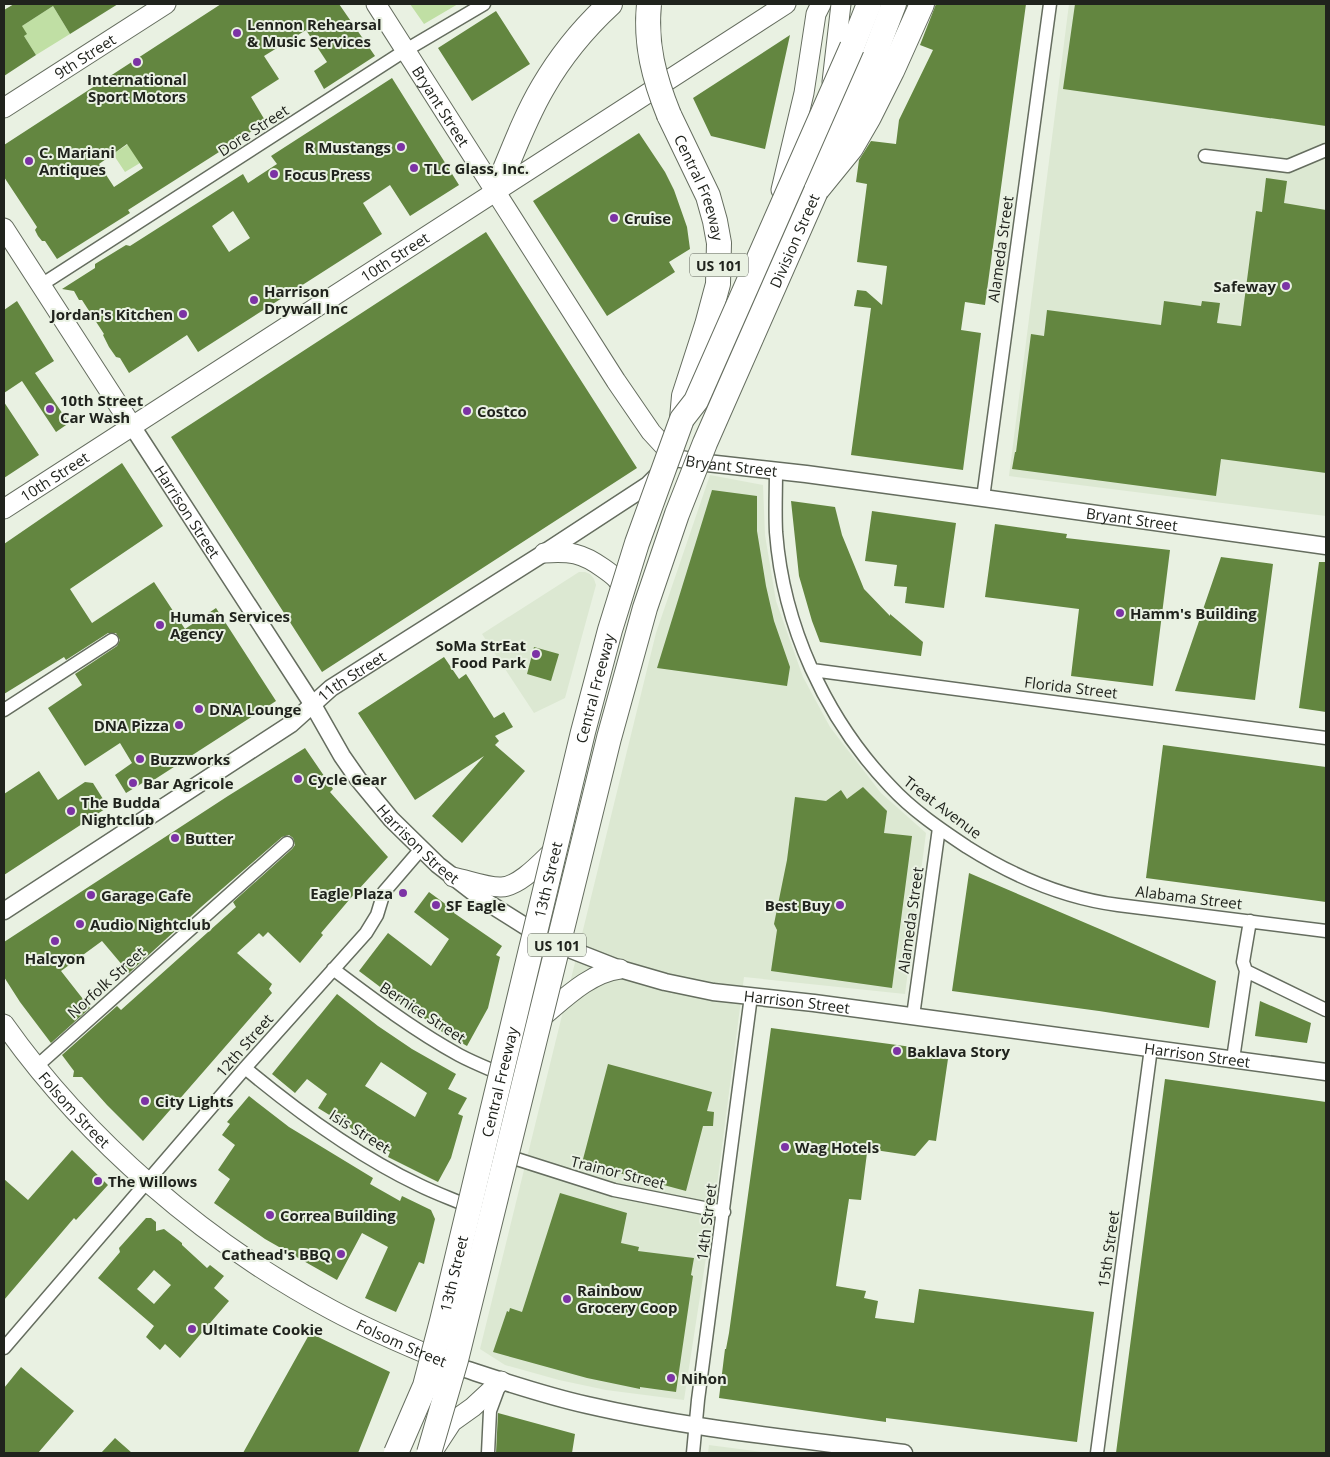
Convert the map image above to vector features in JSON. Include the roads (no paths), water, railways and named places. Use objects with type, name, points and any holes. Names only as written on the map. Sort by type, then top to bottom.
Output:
[{"type":"highway","points":[[496,191],[526,120],[542,88],[570,46],[610,4]]},
{"type":"highway","name":"Central Freeway","points":[[425,1386],[583,732],[610,630],[637,543],[682,419],[684,396],[718,284],[719,242],[715,221],[708,196],[669,115],[656,80],[649,48],[647,20],[649,4]]},
{"type":"highway","points":[[682,419],[696,401],[834,90],[868,4]]},
{"type":"highway","points":[[816,191],[874,56],[894,4]]},
{"type":"highway","name":"US 101","points":[[816,191],[851,148],[869,117],[922,4]]},
{"type":"highway","name":"Central Freeway","points":[[430,1453],[456,1360],[609,738],[642,616],[677,514],[705,443],[816,191]]},
{"type":"highway","points":[[405,1453],[425,1386]]},
{"type":"highway","name":"US 101","points":[[396,1453],[425,1386]]},
{"type":"main road","name":"9th Street","points":[[4,108],[166,4]]},
{"type":"main road","name":"Bryant Street","points":[[376,4],[616,381],[650,432],[674,458]]},
{"type":"main road","name":"10th Street","points":[[4,508],[786,4]]},
{"type":"main road","name":"Division Street","points":[[674,458],[740,305],[776,211],[804,93],[816,14],[821,4]]},
{"type":"main road","name":"Division Street","points":[[698,462],[761,318],[799,222],[818,156],[830,96],[841,4]]},
{"type":"main road","name":"Harrison Street","points":[[4,228],[132,426]]},
{"type":"main road","name":"13th Street","points":[[405,1453],[432,1356],[601,670],[624,591],[649,519],[674,458]]},
{"type":"main road","name":"13th Street","points":[[430,1453],[456,1366],[541,1018],[637,641],[667,545],[698,462]]},
{"type":"main road","points":[[544,553],[570,552],[587,557],[613,574],[622,585],[624,591]]},
{"type":"main road","points":[[454,877],[493,886],[510,886],[528,874],[558,846]]},
{"type":"main road","points":[[541,1018],[570,993],[590,980],[610,971],[620,969]]},
{"type":"main road","name":"Folsom Street","points":[[4,1024],[36,1066],[92,1128],[148,1181],[195,1221],[236,1252],[332,1310],[456,1366]]},
{"type":"main road","points":[[430,1453],[452,1422],[473,1407],[501,1381]]},
{"type":"street","name":"Dore Street","points":[[41,285],[406,50],[484,4]]},
{"type":"street","name":"Alameda Street","points":[[982,498],[1050,4]]},
{"type":"street","points":[[1205,156],[1288,166],[1326,150]]},
{"type":"street","name":"Harrison Street","points":[[132,426],[358,779],[392,820],[421,849],[454,877],[492,905],[536,933],[560,945],[620,969],[682,986],[729,995],[751,996],[913,1016],[1326,1072]]},
{"type":"street","name":"Bryant Street","points":[[674,458],[982,498],[1326,546]]},
{"type":"street","name":"11th Street","points":[[4,911],[286,727],[331,688],[367,664],[648,485],[674,458]]},
{"type":"street","points":[[776,471],[776,532],[780,569],[791,612],[812,670]]},
{"type":"street","points":[[4,710],[112,640]]},
{"type":"street","name":"Florida Street","points":[[812,670],[1326,738]]},
{"type":"street","name":"Treat Avenue","points":[[812,670],[829,705],[849,736],[869,763],[891,787],[939,828],[982,856],[1050,888]]},
{"type":"street","name":"Alameda Street","points":[[913,1016],[939,828]]},
{"type":"street","name":"Norfolk Street","points":[[36,1066],[287,843]]},
{"type":"street","name":"12th Street","points":[[4,1348],[245,1068],[366,933],[377,915],[384,892],[421,849]]},
{"type":"street","name":"Alabama Street","points":[[1050,888],[1096,902],[1326,931]]},
{"type":"street","points":[[1233,1059],[1246,971],[1243,962],[1250,921]]},
{"type":"street","name":"Bernice Street","points":[[333,969],[375,1001],[430,1038],[461,1056],[501,1074]]},
{"type":"street","points":[[1246,971],[1326,1010]]},
{"type":"street","name":"14th Street","points":[[693,1453],[751,996]]},
{"type":"street","name":"15th Street","points":[[1097,1453],[1151,1048]]},
{"type":"street","name":"Isis Street","points":[[245,1068],[296,1108],[347,1144],[419,1185],[468,1206]]},
{"type":"street","name":"Trainor Street","points":[[507,1156],[614,1190],[724,1212]]},
{"type":"street","name":"Folsom Street","points":[[456,1366],[586,1405],[696,1425],[904,1453]]},
{"type":"street","points":[[488,1453],[490,1411],[501,1381]]},
{"type":"place","name":"Lennon Rehearsal & Music Services","points":[[237,33]]},
{"type":"place","name":"International Sport Motors","points":[[137,62]]},
{"type":"place","name":"R Mustangs","points":[[401,147]]},
{"type":"place","name":"C. Mariani Antiques","points":[[29,161]]},
{"type":"place","name":"TLC Glass, Inc.","points":[[414,168]]},
{"type":"place","name":"Focus Press","points":[[274,174]]},
{"type":"place","name":"Cruise","points":[[614,218]]},
{"type":"place","name":"Safeway","points":[[1286,286]]},
{"type":"place","name":"Harrison Drywall Inc","points":[[254,300]]},
{"type":"place","name":"Jordan's Kitchen","points":[[183,314]]},
{"type":"place","name":"10th Street Car Wash","points":[[50,409]]},
{"type":"place","name":"Costco","points":[[467,411]]},
{"type":"place","name":"Hamm's Building","points":[[1120,613]]},
{"type":"place","name":"Human Services Agency","points":[[160,625]]},
{"type":"place","name":"SoMa StrEat Food Park","points":[[536,654]]},
{"type":"place","name":"DNA Lounge","points":[[199,709]]},
{"type":"place","name":"DNA Pizza","points":[[179,725]]},
{"type":"place","name":"Buzzworks","points":[[140,759]]},
{"type":"place","name":"Cycle Gear","points":[[298,779]]},
{"type":"place","name":"Bar Agricole","points":[[133,783]]},
{"type":"place","name":"The Budda Nightclub","points":[[71,811]]},
{"type":"place","name":"Butter","points":[[175,838]]},
{"type":"place","name":"Eagle Plaza","points":[[403,893]]},
{"type":"place","name":"Garage Cafe","points":[[91,895]]},
{"type":"place","name":"SF Eagle","points":[[436,905]]},
{"type":"place","name":"Best Buy","points":[[840,905]]},
{"type":"place","name":"Audio Nightclub","points":[[80,924]]},
{"type":"place","name":"Halcyon","points":[[55,941]]},
{"type":"place","name":"Baklava Story","points":[[897,1051]]},
{"type":"place","name":"City Lights","points":[[145,1101]]},
{"type":"place","name":"Wag Hotels","points":[[785,1147]]},
{"type":"place","name":"The Willows","points":[[98,1181]]},
{"type":"place","name":"Correa Building","points":[[270,1215]]},
{"type":"place","name":"Cathead's BBQ","points":[[341,1254]]},
{"type":"place","name":"Rainbow Grocery Coop","points":[[567,1299]]},
{"type":"place","name":"Ultimate Cookie","points":[[192,1329]]},
{"type":"place","name":"Nihon","points":[[671,1378]]}]
